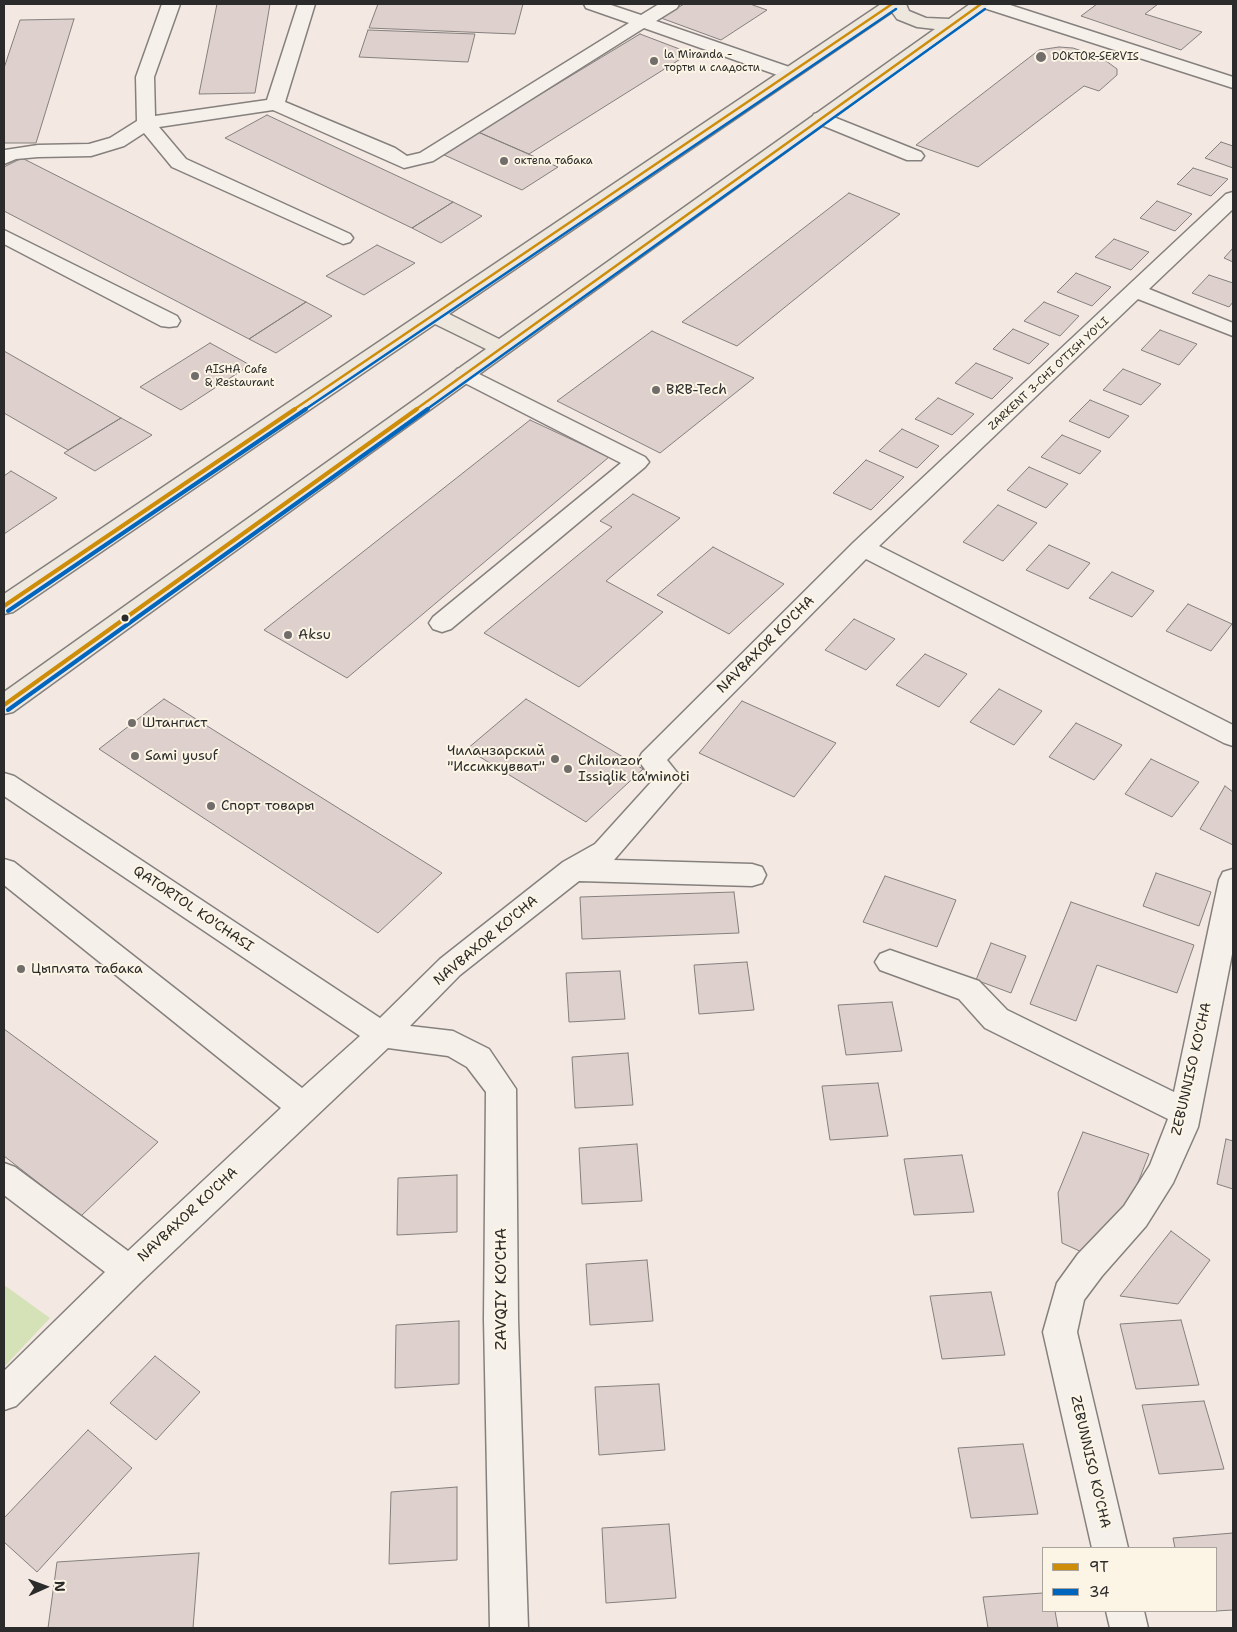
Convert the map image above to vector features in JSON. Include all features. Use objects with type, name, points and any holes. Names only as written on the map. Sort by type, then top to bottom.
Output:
[{"type":"main road","points":[[4,606],[892,4]]},
{"type":"main road","points":[[898,4],[899,10],[903,15],[917,22],[935,25],[956,22]]},
{"type":"main road","points":[[4,705],[981,4]]},
{"type":"main road","points":[[433,315],[502,348]]},
{"type":"street","points":[[171,4],[145,77],[146,123],[179,163],[343,238]]},
{"type":"street","points":[[275,104],[307,4]]},
{"type":"street","points":[[592,4],[789,73]]},
{"type":"street","points":[[4,158],[12,154],[38,151],[90,150],[117,142],[146,123],[275,104],[388,152],[404,162],[426,158],[671,4]]},
{"type":"street","points":[[990,4],[1233,83]]},
{"type":"street","points":[[821,118],[914,156]]},
{"type":"street","name":"ZARKENT 3-CHI O'TISH YO'LI","points":[[863,548],[1137,291],[1233,198]]},
{"type":"street","points":[[7,242],[169,321]]},
{"type":"street","points":[[1137,291],[1233,330]]},
{"type":"street","points":[[442,623],[637,462],[465,374]]},
{"type":"street","points":[[863,548],[1233,736]]},
{"type":"street","name":"NAVBAXOR KO'CHA","points":[[4,1394],[128,1272],[303,1107],[382,1036],[450,967],[573,870],[605,852],[669,780],[651,760],[863,548]]},
{"type":"street","name":"QATORTOL KO'CHASI","points":[[4,783],[382,1036]]},
{"type":"street","points":[[4,870],[303,1107]]},
{"type":"street","points":[[573,870],[752,875]]},
{"type":"street","name":"ZEBUNNISO KO'CHA","points":[[1110,1547],[1060,1332],[1069,1294],[1090,1266],[1135,1216],[1162,1173],[1182,1127],[1233,880]]},
{"type":"street","points":[[890,962],[969,990],[996,1019],[1185,1113]]},
{"type":"street","name":"ZAVQIY KO'CHA","points":[[382,1036],[453,1044],[478,1058],[501,1089],[501,1319],[509,1628]]},
{"type":"street","points":[[4,1177],[128,1272]]},
{"type":"street","points":[[1125,1612],[1129,1628]]},
{"type":"green space","points":[[4,1285],[50,1318],[4,1367]]},
{"type":"building","points":[[217,4],[270,4],[255,93],[199,94]]},
{"type":"building","points":[[378,4],[523,4],[515,34],[369,28]]},
{"type":"building","points":[[684,4],[750,4],[767,10],[721,40],[661,18]]},
{"type":"building","points":[[1097,4],[1158,4],[1145,14],[1202,32],[1181,50],[1081,16]]},
{"type":"building","points":[[74,19],[36,143],[4,143],[4,68],[20,20]]},
{"type":"building","points":[[368,30],[475,34],[468,62],[359,57]]},
{"type":"building","points":[[640,34],[690,53],[529,154],[478,132]]},
{"type":"building","points":[[1059,47],[1073,48],[1102,58],[1117,69],[1117,75],[1099,91],[1084,86],[978,167],[916,145],[1039,50]]},
{"type":"building","points":[[267,115],[453,202],[412,228],[225,138]]},
{"type":"building","points":[[478,132],[558,167],[522,190],[442,154]]},
{"type":"building","points":[[1221,142],[1233,146],[1233,168],[1205,158]]},
{"type":"building","points":[[22,158],[306,302],[249,339],[4,211],[4,167]]},
{"type":"building","points":[[1193,168],[1228,179],[1211,196],[1177,184]]},
{"type":"building","points":[[849,193],[900,214],[737,346],[682,322]]},
{"type":"building","points":[[1157,201],[1192,214],[1175,231],[1140,218]]},
{"type":"building","points":[[453,202],[482,216],[441,243],[412,228]]},
{"type":"building","points":[[1114,239],[1149,252],[1131,270],[1095,257]]},
{"type":"building","points":[[377,245],[415,263],[364,295],[326,276]]},
{"type":"building","points":[[1233,248],[1233,262],[1224,258]]},
{"type":"building","points":[[1076,273],[1111,287],[1092,306],[1057,292]]},
{"type":"building","points":[[1209,275],[1233,283],[1233,302],[1229,307],[1192,293]]},
{"type":"building","points":[[306,302],[332,316],[276,353],[249,339]]},
{"type":"building","points":[[1044,302],[1079,316],[1060,336],[1024,321]]},
{"type":"building","points":[[1013,329],[1049,344],[1029,364],[993,349]]},
{"type":"building","points":[[1160,330],[1197,344],[1179,365],[1141,350]]},
{"type":"building","name":"BRB-Tech","points":[[652,331],[754,378],[660,453],[557,401]]},
{"type":"building","points":[[210,343],[250,365],[181,410],[140,387]]},
{"type":"building","points":[[4,351],[121,418],[68,450],[4,413]]},
{"type":"building","points":[[976,363],[1013,378],[992,399],[955,383]]},
{"type":"building","points":[[1123,369],[1161,384],[1141,405],[1103,390]]},
{"type":"building","points":[[938,398],[974,414],[952,435],[915,419]]},
{"type":"building","points":[[1090,400],[1129,416],[1109,438],[1069,421]]},
{"type":"building","points":[[121,418],[152,435],[95,471],[64,453]]},
{"type":"building","points":[[530,420],[609,457],[347,678],[264,630]]},
{"type":"building","points":[[902,429],[939,446],[917,468],[879,451]]},
{"type":"building","points":[[1062,435],[1101,451],[1080,474],[1041,457]]},
{"type":"building","points":[[866,460],[904,477],[871,510],[833,493]]},
{"type":"building","points":[[1029,467],[1068,484],[1046,508],[1007,490]]},
{"type":"building","points":[[11,471],[57,498],[4,534],[4,476]]},
{"type":"building","points":[[633,494],[680,518],[606,581],[663,612],[579,687],[484,633],[612,527],[600,521]]},
{"type":"building","points":[[998,505],[1037,523],[1003,561],[963,542]]},
{"type":"building","points":[[1049,545],[1090,563],[1068,589],[1026,570]]},
{"type":"building","points":[[713,547],[784,584],[729,634],[657,595]]},
{"type":"building","points":[[1112,572],[1154,591],[1132,617],[1089,598]]},
{"type":"building","points":[[1188,604],[1232,624],[1211,651],[1166,631]]},
{"type":"building","points":[[854,619],[895,639],[866,670],[825,650]]},
{"type":"building","points":[[925,654],[967,674],[939,707],[896,685]]},
{"type":"building","points":[[999,689],[1042,711],[1014,745],[970,722]]},
{"type":"building","points":[[164,699],[442,873],[378,933],[99,749]]},
{"type":"building","name":"Чиланзарский \"Иссиккувват\"","points":[[526,699],[643,769],[586,822],[467,749]]},
{"type":"building","points":[[742,701],[836,743],[794,797],[699,753]]},
{"type":"building","points":[[1076,723],[1122,745],[1094,780],[1049,757]]},
{"type":"building","points":[[1151,759],[1199,782],[1172,817],[1125,794]]},
{"type":"building","points":[[1225,786],[1233,792],[1233,845],[1200,829]]},
{"type":"building","points":[[1156,873],[1211,892],[1199,926],[1143,906]]},
{"type":"building","points":[[885,876],[956,900],[937,947],[863,922]]},
{"type":"building","points":[[734,892],[739,933],[582,939],[580,897]]},
{"type":"building","points":[[1071,902],[1194,945],[1177,993],[1097,965],[1076,1021],[1030,1004]]},
{"type":"building","points":[[991,943],[1026,956],[1011,993],[976,980]]},
{"type":"building","points":[[747,962],[754,1010],[699,1014],[694,965]]},
{"type":"building","points":[[620,971],[625,1019],[569,1022],[566,973]]},
{"type":"building","points":[[892,1002],[902,1051],[846,1055],[838,1005]]},
{"type":"building","points":[[4,1029],[158,1142],[81,1216],[4,1156]]},
{"type":"building","points":[[628,1053],[633,1105],[575,1108],[572,1057]]},
{"type":"building","points":[[878,1083],[888,1136],[830,1140],[822,1086]]},
{"type":"building","points":[[1083,1132],[1149,1154],[1127,1211],[1084,1253],[1062,1243],[1058,1193]]},
{"type":"building","points":[[1226,1139],[1233,1141],[1233,1189],[1217,1184]]},
{"type":"building","points":[[637,1144],[642,1201],[582,1204],[579,1148]]},
{"type":"building","points":[[962,1155],[974,1212],[914,1215],[904,1159]]},
{"type":"building","points":[[457,1175],[457,1232],[397,1235],[398,1178]]},
{"type":"building","points":[[1171,1231],[1210,1260],[1178,1304],[1120,1296]]},
{"type":"building","points":[[647,1260],[653,1321],[590,1325],[586,1264]]},
{"type":"building","points":[[991,1292],[1005,1355],[942,1359],[930,1296]]},
{"type":"building","points":[[1181,1320],[1199,1385],[1136,1389],[1120,1324]]},
{"type":"building","points":[[459,1321],[459,1384],[395,1388],[396,1325]]},
{"type":"building","points":[[155,1356],[200,1392],[156,1440],[110,1403]]},
{"type":"building","points":[[659,1384],[665,1450],[599,1455],[595,1387]]},
{"type":"building","points":[[1204,1401],[1224,1469],[1159,1474],[1142,1405]]},
{"type":"building","points":[[88,1430],[132,1468],[37,1572],[4,1542],[4,1518]]},
{"type":"building","points":[[1023,1444],[1038,1514],[971,1518],[958,1448]]},
{"type":"building","points":[[457,1487],[457,1560],[389,1564],[391,1492]]},
{"type":"building","points":[[669,1524],[676,1598],[606,1603],[602,1528]]},
{"type":"building","points":[[1233,1533],[1233,1610],[1217,1611],[1217,1547],[1175,1547],[1173,1538]]},
{"type":"building","points":[[199,1553],[193,1628],[48,1628],[57,1562]]},
{"type":"building","points":[[1042,1593],[1042,1612],[1055,1612],[1058,1628],[988,1628],[983,1597]]},
{"type":"transit line","name":"9Т","points":[[4,606],[892,4]]},
{"type":"transit line","name":"9Т","points":[[4,705],[981,4]]},
{"type":"transit line","name":"34","points":[[8,611],[896,9]]},
{"type":"transit line","name":"34","points":[[8,710],[985,9]]},
{"type":"place","name":"DOKTOR-SERVIS","points":[[1041,57]]},
{"type":"place","name":"la Miranda - торты и сладости","points":[[654,61]]},
{"type":"place","name":"октепа табака","points":[[504,161]]},
{"type":"place","name":"AISHA Cafe & Restaurant","points":[[195,376]]},
{"type":"place","name":"BRB-Tech","points":[[656,390]]},
{"type":"place","name":"Aksu","points":[[288,635]]},
{"type":"place","name":"Штангист","points":[[132,723]]},
{"type":"place","name":"Sami yusuf","points":[[135,756]]},
{"type":"place","name":"Чиланзарский \"Иссиккувват\"","points":[[555,759]]},
{"type":"place","name":"Chilonzor Issiqlik ta'minoti","points":[[568,769]]},
{"type":"place","name":"Спорт товары","points":[[211,806]]},
{"type":"place","name":"Цыплята табака","points":[[21,969]]}]
